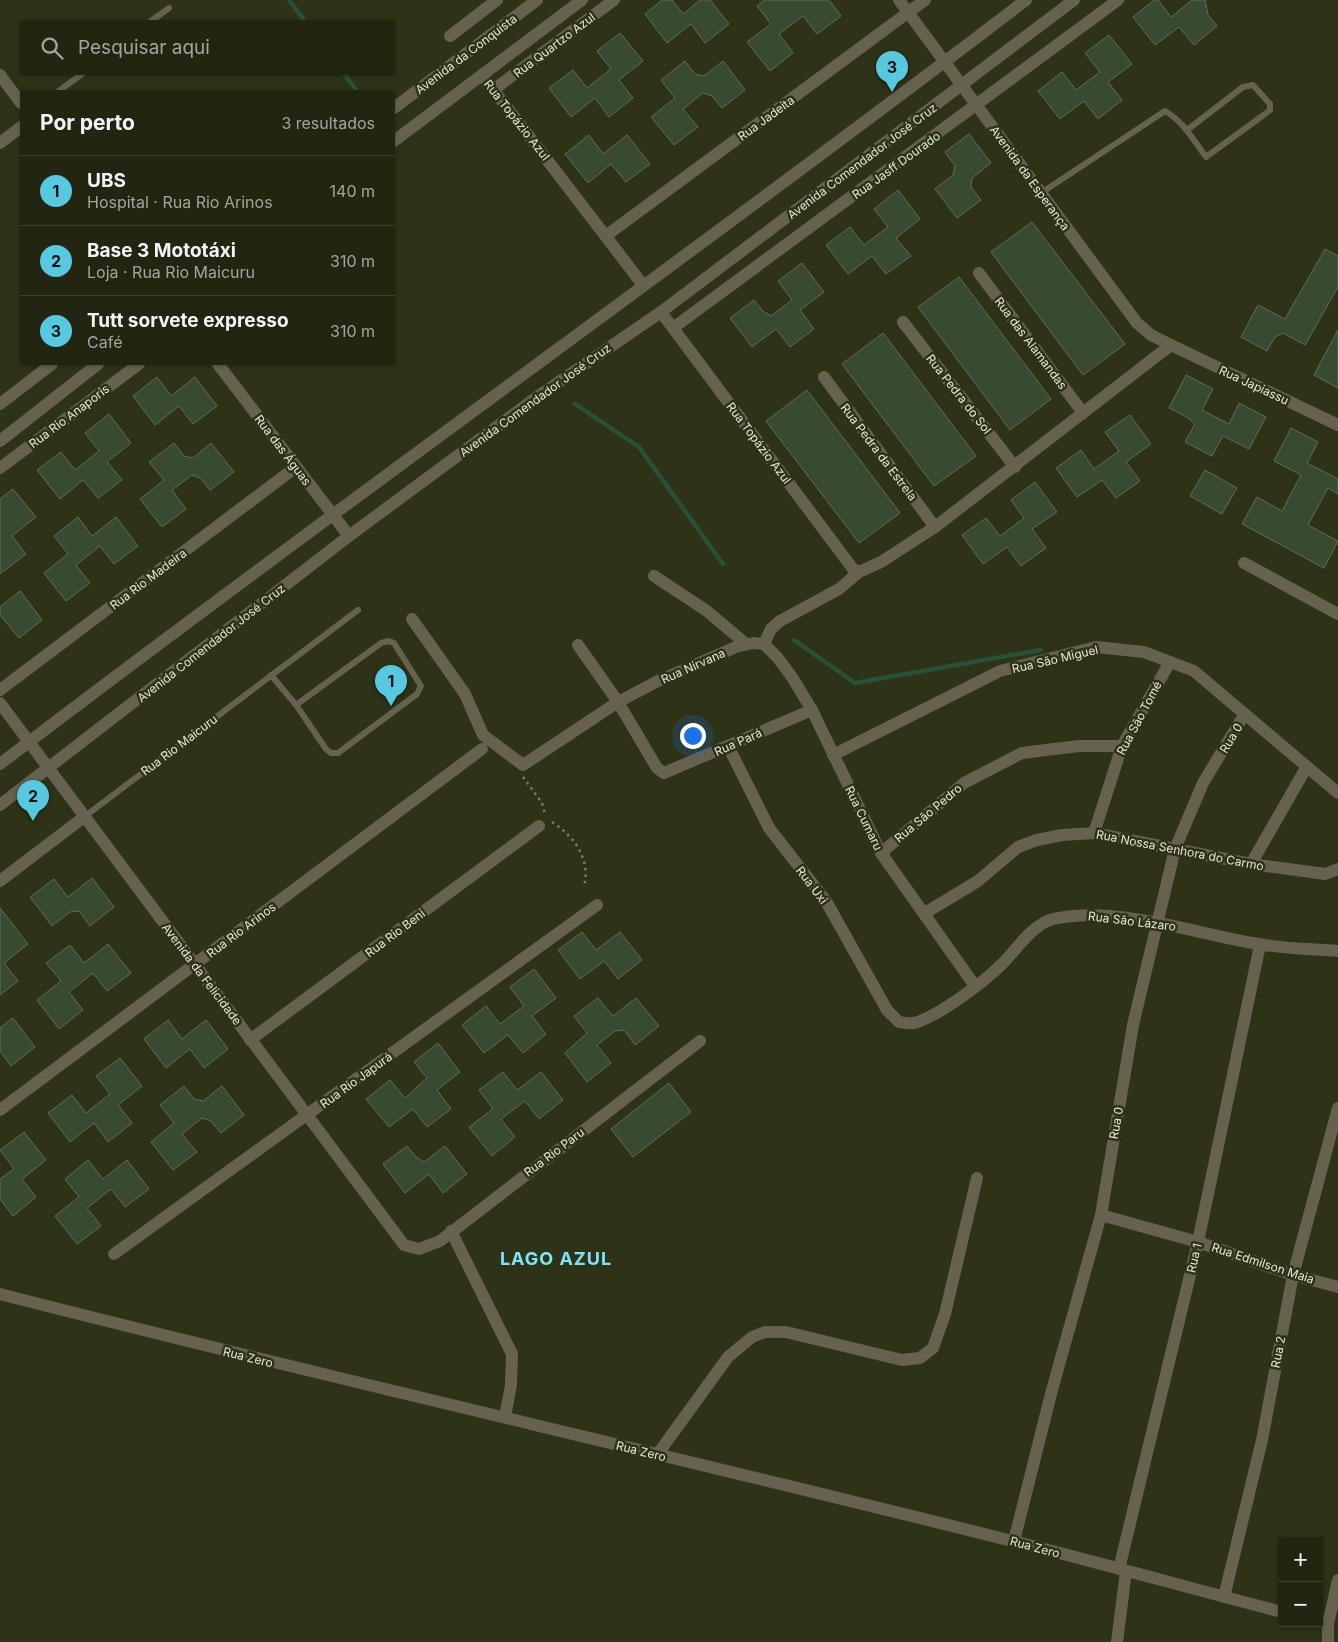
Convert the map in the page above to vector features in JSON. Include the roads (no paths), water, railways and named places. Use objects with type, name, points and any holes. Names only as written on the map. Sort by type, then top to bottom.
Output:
[{"type":"street","points":[[450,36],[497,0]]},
{"type":"street","name":"Avenida da Conquista","points":[[395,107],[537,0]]},
{"type":"street","points":[[395,140],[582,0]]},
{"type":"street","name":"Rua Quartzo Azul","points":[[493,90],[614,0]]},
{"type":"street","name":"Avenida da Esperança","points":[[898,0],[1136,323],[1151,335],[1170,346]]},
{"type":"street","name":"Rua Jadeita","points":[[607,236],[925,0]]},
{"type":"street","points":[[0,764],[332,514],[479,408],[1026,0]]},
{"type":"street","name":"Avenida Comendador José Cruz","points":[[0,805],[349,536],[537,397],[661,312],[1074,0]]},
{"type":"street","name":"Rua Jasff Dourado","points":[[673,328],[977,106],[1118,0]]},
{"type":"street","points":[[0,75],[20,102]]},
{"type":"street","name":"Rua Topázio Azul","points":[[482,75],[643,285]]},
{"type":"street","points":[[0,143],[20,128]]},
{"type":"street","name":"Rua das Alamandas","points":[[979,273],[1084,413]]},
{"type":"street","name":"Rua Topázio Azul","points":[[661,312],[853,569],[859,572]]},
{"type":"street","name":"Rua Pedra do Sol","points":[[903,322],[1014,467]]},
{"type":"street","points":[[764,644],[771,629],[780,621],[839,589],[859,572],[881,562],[935,527],[1170,346]]},
{"type":"street","name":"Rua Japiassu","points":[[1170,346],[1338,425]]},
{"type":"street","points":[[0,404],[51,365]]},
{"type":"street","points":[[0,440],[97,365]]},
{"type":"street","name":"Rua Rio Anaporis","points":[[0,468],[138,365]]},
{"type":"street","name":"Rua das Águas","points":[[219,365],[349,536]]},
{"type":"street","name":"Rua Pedra da Estrela","points":[[824,377],[935,527]]},
{"type":"street","name":"Rua Rio Madeira","points":[[0,690],[296,467]]},
{"type":"street","points":[[1244,563],[1338,614]]},
{"type":"street","points":[[654,576],[706,611],[746,644]]},
{"type":"street","name":"Rua Nirvana","points":[[412,619],[466,694],[483,735],[523,765],[618,702],[714,656],[746,644],[764,644]]},
{"type":"street","name":"Rua Cumaru","points":[[764,644],[787,670],[812,710],[881,853],[975,986]]},
{"type":"street","points":[[578,645],[618,702]]},
{"type":"street","name":"Rua São Miguel","points":[[833,754],[1000,671],[1096,647],[1144,652],[1194,671],[1233,702],[1244,715],[1306,768],[1338,793]]},
{"type":"street","name":"Rua São Tomé","points":[[1094,832],[1122,746],[1170,662]]},
{"type":"street","name":"Rua Pará","points":[[618,702],[657,768],[664,773],[812,710]]},
{"type":"street","name":"Avenida da Felicidade","points":[[0,703],[404,1245]]},
{"type":"street","name":"Rua 0","points":[[1014,1541],[1052,1390],[1101,1216],[1133,1025],[1175,849],[1204,783],[1244,715]]},
{"type":"street","name":"Rua Uxi","points":[[728,746],[768,828],[826,901],[887,1010],[900,1022]]},
{"type":"street","name":"Rua São Pedro","points":[[881,853],[964,782],[1022,753],[1079,746],[1122,746]]},
{"type":"street","name":"Rua Rio Arinos","points":[[0,1110],[482,749]]},
{"type":"street","points":[[1251,864],[1306,768]]},
{"type":"street","name":"Rua Rio Maicuru","points":[[0,881],[84,817]]},
{"type":"street","name":"Rua Rio Beni","points":[[250,1040],[539,826]]},
{"type":"street","name":"Rua Nossa Senhora do Carmo","points":[[925,913],[978,881],[1018,847],[1036,840],[1094,832],[1251,864],[1326,874],[1338,869]]},
{"type":"street","name":"Rua Rio Japurá","points":[[114,1254],[597,905]]},
{"type":"street","name":"Rua São Lázaro","points":[[900,1022],[916,1022],[932,1015],[975,986],[1000,966],[1033,932],[1051,920],[1082,916],[1157,922],[1260,945],[1338,951]]},
{"type":"street","name":"Rua 1","points":[[1118,1642],[1123,1570],[1198,1242],[1260,945]]},
{"type":"street","name":"Rua Rio Paru","points":[[404,1245],[412,1249],[428,1247],[700,1041]]},
{"type":"street","name":"Rua 2","points":[[1224,1598],[1262,1440],[1293,1275],[1338,1108]]},
{"type":"street","points":[[657,1454],[728,1357],[752,1337],[765,1332],[786,1332],[902,1360],[920,1358],[930,1352],[945,1314],[977,1178]]},
{"type":"street","name":"Rua Edmilson Maia","points":[[1101,1216],[1198,1242],[1293,1275],[1338,1286]]},
{"type":"street","points":[[451,1231],[512,1354],[505,1417]]},
{"type":"street","name":"Rua Zero","points":[[0,1294],[205,1346],[1014,1541],[1278,1611]]},
{"type":"street","points":[[1328,1642],[1328,1624],[1338,1580]]},
{"type":"lane","points":[[152,20],[169,8]]},
{"type":"lane","points":[[60,90],[81,75]]},
{"type":"lane","points":[[1041,193],[1165,111],[1172,115],[1187,130],[1206,157],[1266,114],[1270,110],[1270,104],[1253,85],[1243,87],[1187,130]]},
{"type":"lane","name":"Rua Rio Maicuru","points":[[84,817],[358,610]]},
{"type":"lane","points":[[271,675],[296,705],[330,753],[338,753],[417,694],[421,686],[418,678],[394,643],[384,641],[296,705]]},
{"type":"waterway","points":[[289,0],[304,20]]},
{"type":"waterway","points":[[345,75],[356,90]]},
{"type":"waterway","points":[[575,404],[639,447],[723,564]]},
{"type":"waterway","points":[[794,640],[855,683],[1041,650]]},
{"type":"place","name":"Tutt sorvete expresso","points":[[892,92]]},
{"type":"place","name":"UBS","points":[[391,706]]},
{"type":"place","name":"Base 3 Mototáxi","points":[[33,821]]},
{"type":"district","name":"LAGO AZUL","points":[[556,1258]]}]
